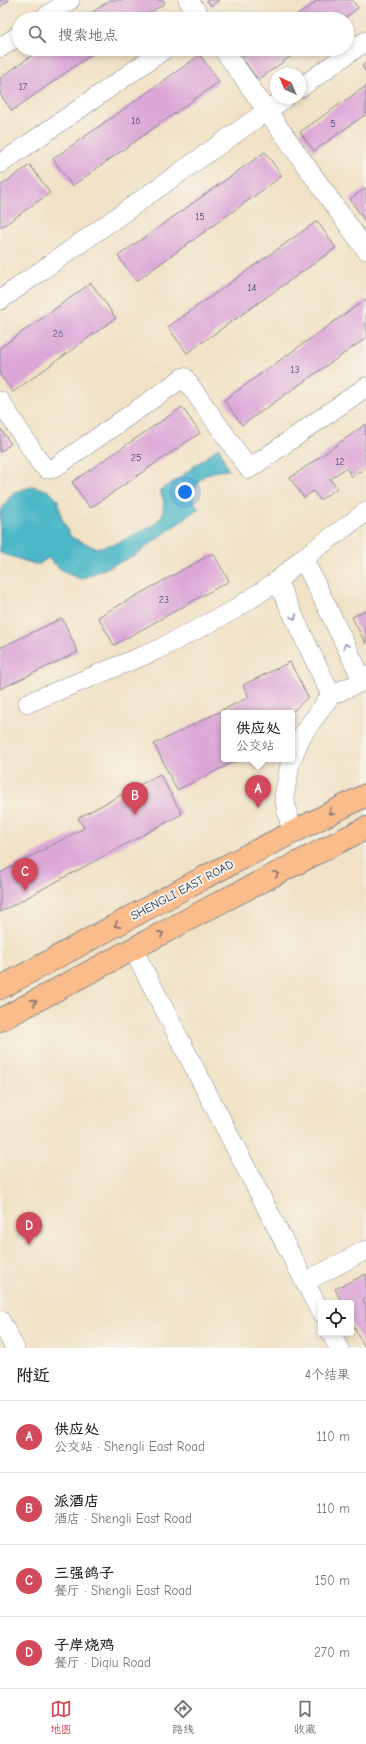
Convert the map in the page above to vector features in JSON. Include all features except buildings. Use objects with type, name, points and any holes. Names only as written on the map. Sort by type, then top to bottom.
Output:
[{"type":"main road","name":"SHENGLI EAST ROAD","points":[[0,988],[204,878],[366,795]]},
{"type":"main road","points":[[0,1020],[224,900],[366,828]]},
{"type":"street","points":[[52,12],[70,0]]},
{"type":"street","points":[[188,0],[197,12]]},
{"type":"street","points":[[0,48],[12,40]]},
{"type":"street","points":[[354,50],[366,41]]},
{"type":"street","points":[[0,164],[155,56]]},
{"type":"street","points":[[228,56],[366,250]]},
{"type":"street","points":[[306,84],[345,56]]},
{"type":"street","points":[[0,300],[276,104]]},
{"type":"street","points":[[0,401],[41,464],[47,469],[54,468],[184,377],[249,469],[366,387]]},
{"type":"street","points":[[28,703],[157,650],[234,610],[277,581],[303,558],[366,512]]},
{"type":"street","points":[[295,751],[302,735],[331,695],[364,681],[303,558]]},
{"type":"street","points":[[277,581],[331,695]]},
{"type":"street","points":[[291,762],[284,797],[292,832]]},
{"type":"street","points":[[133,949],[318,1308]]},
{"type":"street","points":[[305,1282],[366,1250]]},
{"type":"street","points":[[0,1320],[15,1348]]},
{"type":"street","points":[[333,1336],[339,1348]]},
{"type":"water","points":[[219,447],[228,470],[213,472],[200,480],[193,500],[199,508],[134,556],[81,579],[64,572],[48,558],[38,565],[0,553],[0,511],[13,493],[33,486],[49,491],[58,500],[62,519],[71,537],[96,548],[118,543],[155,524],[162,516],[164,502],[160,490],[179,478]]},
{"type":"place","name":"供应处","points":[[258,808]]},
{"type":"place","name":"派酒店","points":[[135,815]]},
{"type":"place","name":"三强鸽子","points":[[25,891]]},
{"type":"place","name":"子岸烧鸡","points":[[29,1245]]}]
